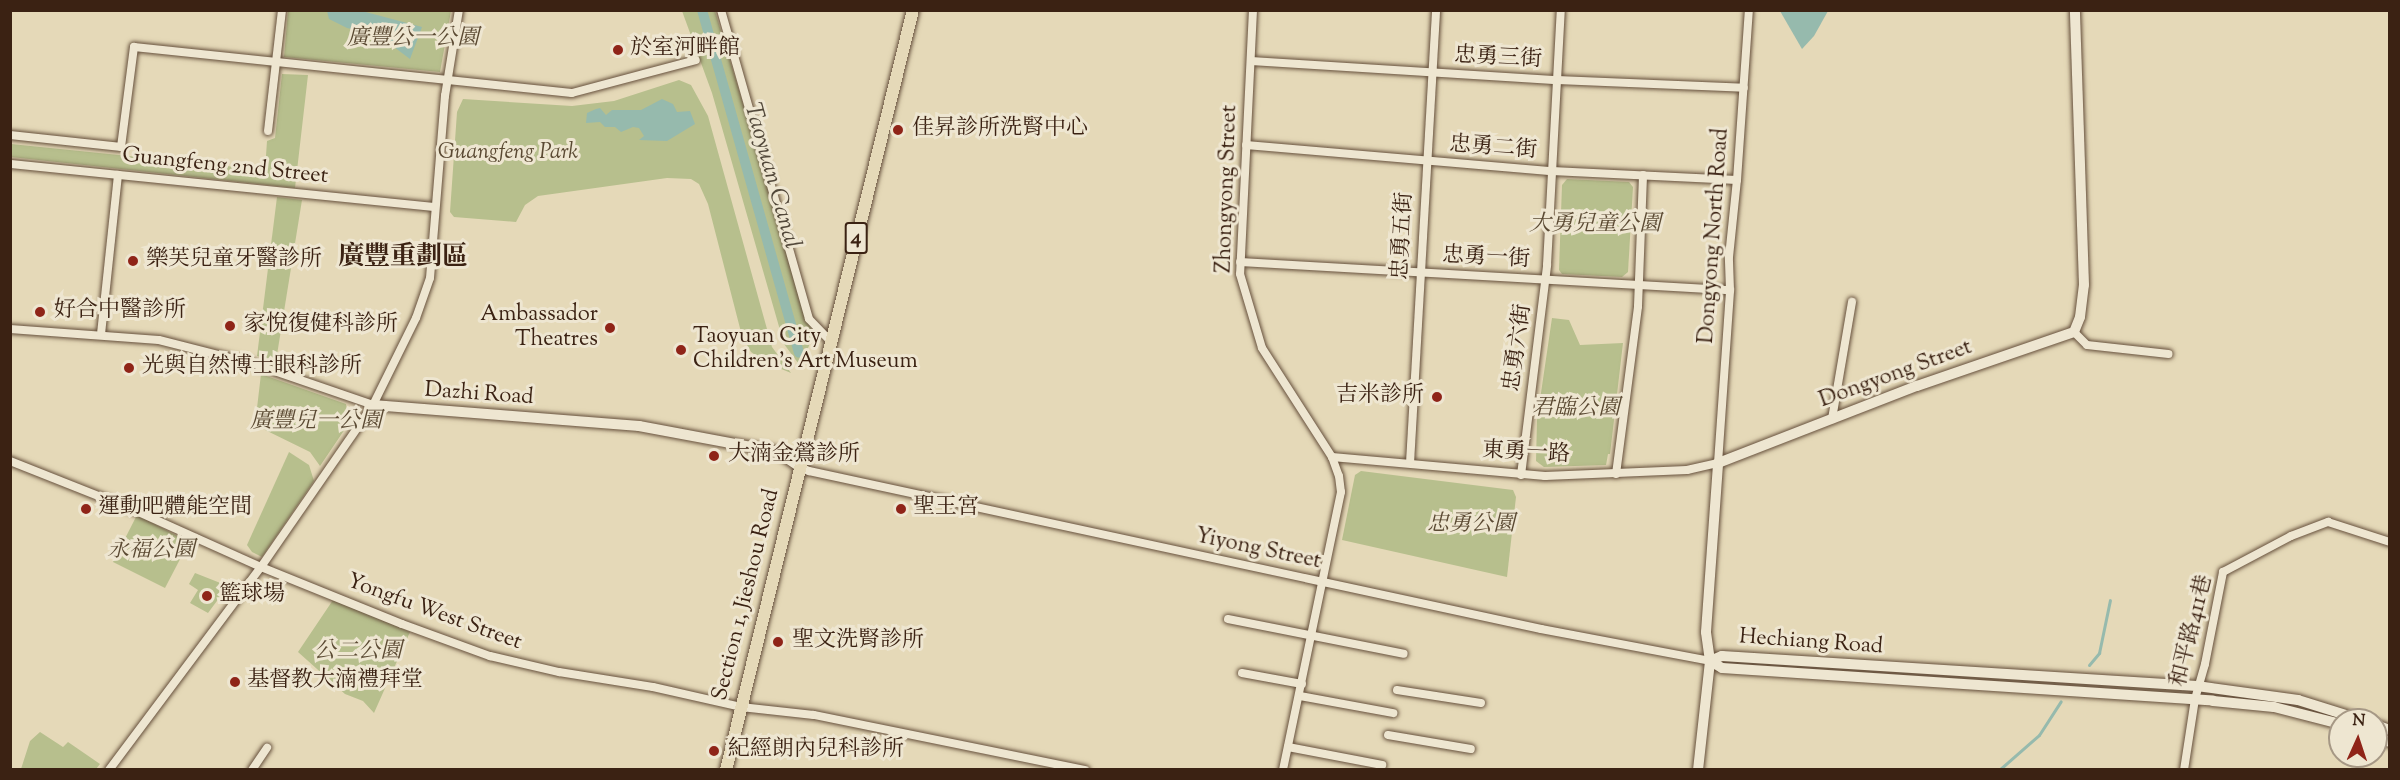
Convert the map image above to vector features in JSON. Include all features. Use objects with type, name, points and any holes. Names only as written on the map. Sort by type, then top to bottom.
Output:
[{"type":"main road","name":"Section 1, Jieshou Road","points":[[726,770],[913,10]]},
{"type":"street","points":[[268,131],[282,10]]},
{"type":"street","points":[[112,768],[261,567],[374,405],[416,318],[430,278],[447,81],[459,10]]},
{"type":"street","points":[[722,10],[809,319],[831,342]]},
{"type":"street","name":"Zhongyong Street","points":[[1253,10],[1240,274],[1262,348],[1332,457],[1339,476],[1341,492],[1283,770]]},
{"type":"street","name":"忠勇五街","points":[[1410,463],[1436,10]]},
{"type":"street","name":"忠勇六街","points":[[1521,475],[1545,281],[1560,10]]},
{"type":"street","name":"Dongyong North Road","points":[[1718,464],[1730,290],[1729,257],[1749,10]]},
{"type":"street","points":[[2075,10],[2084,285],[2080,317],[2074,332],[2087,345],[2169,354]]},
{"type":"street","points":[[10,135],[121,147],[134,47],[572,93],[696,60]]},
{"type":"street","name":"忠勇三街","points":[[1251,61],[1557,80],[1744,87]]},
{"type":"street","name":"忠勇二街","points":[[1246,146],[1552,171],[1737,180]]},
{"type":"street","name":"Guangfeng 2nd Street","points":[[10,164],[435,207]]},
{"type":"street","points":[[101,334],[118,175]]},
{"type":"street","points":[[1616,474],[1639,286],[1644,175]]},
{"type":"street","name":"忠勇一街","points":[[1240,262],[1730,290]]},
{"type":"street","points":[[1832,419],[1852,302]]},
{"type":"street","name":"Dazhi Road","points":[[10,329],[159,340],[254,364],[374,405],[639,426],[778,452],[800,467]]},
{"type":"street","name":"Dongyong Street","points":[[1718,464],[1917,386],[2074,332]]},
{"type":"street","name":"東勇一路","points":[[1332,457],[1521,475],[1616,474],[1687,470],[1718,464]]},
{"type":"street","name":"Yongfu West Street","points":[[10,461],[134,510],[261,567],[402,624],[490,656],[559,672],[653,687],[741,707],[814,715],[1085,770]]},
{"type":"street","points":[[1698,770],[1710,661],[1706,632],[1718,464]]},
{"type":"street","name":"Yiyong Street","points":[[800,467],[838,478],[1322,582],[1671,656],[1710,661]]},
{"type":"street","name":"和平路411巷","points":[[2184,770],[2194,699],[2205,664],[2223,572],[2291,537],[2328,522],[2390,542]]},
{"type":"street","points":[[1228,619],[1404,654]]},
{"type":"street","name":"Hechiang Road","points":[[1710,661],[1722,656],[1959,673],[2197,686],[2298,700],[2328,709]]},
{"type":"street","name":"Hechiang Road","points":[[1710,661],[1722,668],[2194,699],[2274,707],[2328,721]]},
{"type":"street","points":[[1242,673],[1302,684]]},
{"type":"street","points":[[1397,690],[1481,703]]},
{"type":"street","points":[[1299,696],[1393,712]]},
{"type":"street","points":[[1388,735],[1471,749]]},
{"type":"street","points":[[1288,747],[1382,765]]},
{"type":"street","points":[[252,770],[267,748]]},
{"type":"green space","name":"廣豐公一公園","points":[[288,11],[451,11],[440,72],[284,57]]},
{"type":"green space","points":[[682,11],[715,11],[813,335],[801,367],[784,344],[712,93]]},
{"type":"green space","points":[[282,74],[308,75],[295,188],[11,157],[11,144],[265,170],[267,141],[275,138]]},
{"type":"green space","name":"Guangfeng Park","points":[[679,80],[691,85],[708,116],[772,347],[791,373],[767,363],[751,352],[742,336],[708,204],[699,184],[691,179],[667,178],[538,196],[525,205],[516,222],[454,217],[450,212],[457,112],[463,99],[572,106],[614,101]]},
{"type":"green space","name":"大勇兒童公園","points":[[1567,179],[1629,182],[1633,187],[1628,272],[1622,277],[1562,274],[1559,270],[1562,185]]},
{"type":"green space","points":[[277,197],[302,200],[276,361],[257,356]]},
{"type":"green space","name":"君臨公園","points":[[1552,318],[1569,320],[1580,345],[1623,343],[1610,454],[1608,454],[1606,465],[1544,467],[1536,461],[1537,420]]},
{"type":"green space","name":"廣豐兒一公園","points":[[261,374],[346,404],[349,423],[320,466],[310,452],[255,425]]},
{"type":"green space","points":[[289,452],[309,465],[314,481],[262,557],[252,552],[247,545]]},
{"type":"green space","name":"忠勇公園","points":[[1361,471],[1513,490],[1516,497],[1507,577],[1342,540],[1355,475]]},
{"type":"green space","name":"永福公園","points":[[137,515],[189,542],[165,588],[113,562]]},
{"type":"green space","name":"籃球場","points":[[195,573],[228,586],[208,613],[190,603],[198,590],[189,584]]},
{"type":"green space","name":"公二公園","points":[[333,600],[410,632],[374,713],[363,701],[345,694],[298,652]]},
{"type":"green space","points":[[40,732],[63,747],[68,742],[100,764],[96,769],[21,769],[30,741]]},
{"type":"water","points":[[327,11],[362,11],[422,27],[410,59],[378,35],[347,28],[329,19]]},
{"type":"water","points":[[1780,11],[1828,11],[1814,36],[1802,49]]},
{"type":"water","points":[[662,99],[673,104],[677,112],[690,111],[695,124],[667,141],[639,140],[644,136],[639,128],[633,127],[621,132],[615,127],[605,127],[600,122],[586,123],[587,113],[596,109],[600,108],[606,115],[612,110],[641,110]]},
{"type":"waterway","name":"Taoyuan Canal","points":[[702,10],[799,353]]},
{"type":"waterway","points":[[2089,665],[2099,653],[2110,600]]},
{"type":"waterway","points":[[1999,770],[2039,735],[2061,701]]},
{"type":"place","name":"於室河畔館","points":[[618,50]]},
{"type":"place","name":"佳昇診所洗腎中心","points":[[898,130]]},
{"type":"place","name":"樂芙兒童牙醫診所","points":[[133,261]]},
{"type":"place","name":"好合中醫診所","points":[[40,312]]},
{"type":"place","name":"家悅復健科診所","points":[[230,326]]},
{"type":"place","name":"Ambassador Theatres","points":[[610,328]]},
{"type":"place","name":"Taoyuan City Children's Art Museum","points":[[681,350]]},
{"type":"place","name":"光與自然博士眼科診所","points":[[129,368]]},
{"type":"place","name":"吉米診所","points":[[1437,397]]},
{"type":"place","name":"大湳金鶯診所","points":[[714,456]]},
{"type":"place","name":"運動吧體能空間","points":[[86,509]]},
{"type":"place","name":"聖王宮","points":[[901,509]]},
{"type":"place","name":"籃球場","points":[[207,596]]},
{"type":"place","name":"聖文洗腎診所","points":[[778,642]]},
{"type":"place","name":"基督教大湳禮拜堂","points":[[235,682]]},
{"type":"place","name":"紀經朗內兒科診所","points":[[714,751]]},
{"type":"district","name":"廣豐重劃區","points":[[403,258]]}]
